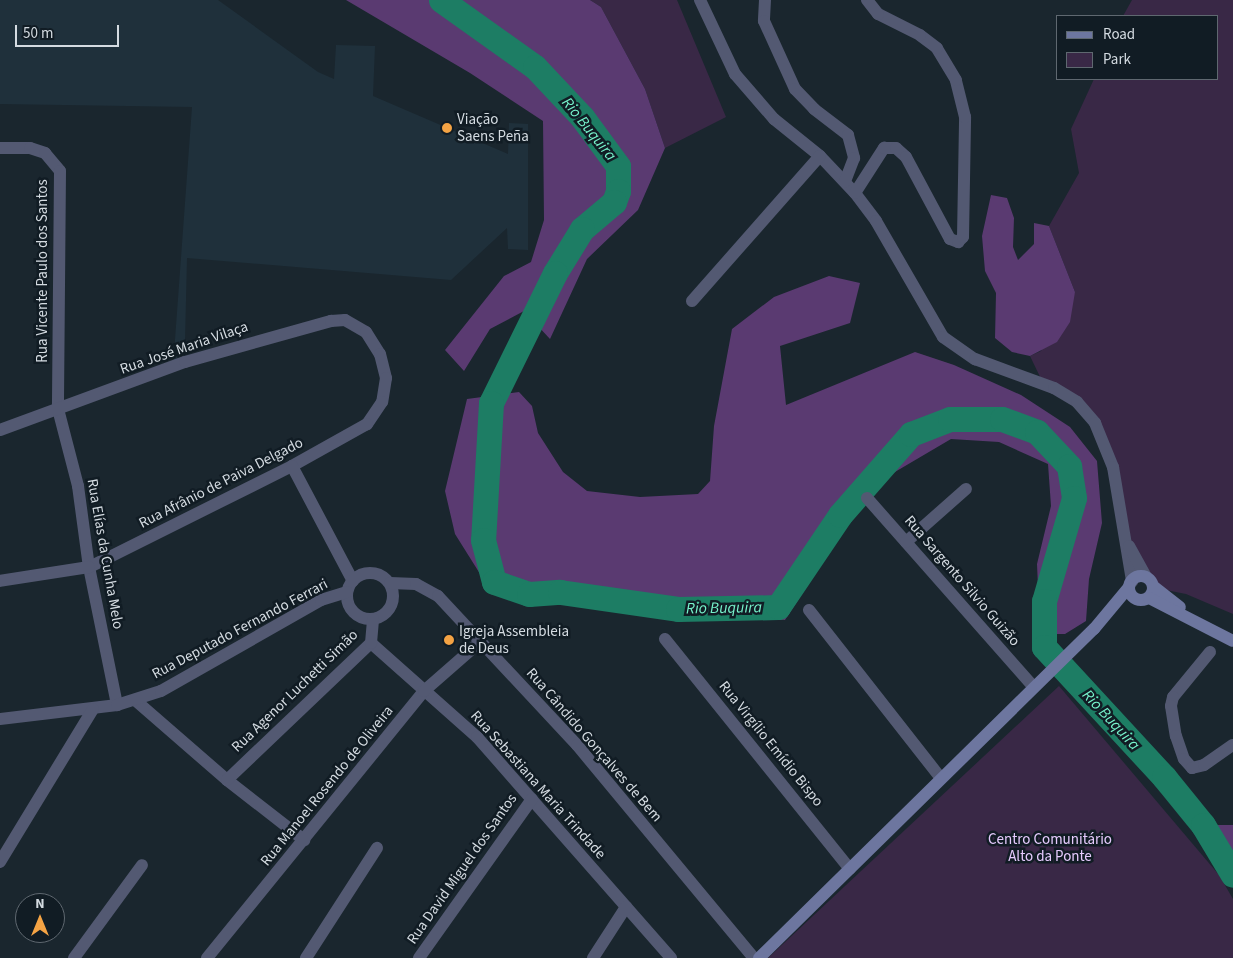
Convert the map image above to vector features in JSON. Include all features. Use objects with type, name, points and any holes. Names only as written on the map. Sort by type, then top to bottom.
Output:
[{"type":"main road","points":[[1130,584],[1146,590],[1233,642]]},
{"type":"main road","points":[[1130,584],[1146,590]]},
{"type":"main road","points":[[758,958],[850,869],[1044,674],[1094,629],[1130,584]]},
{"type":"main road","points":[[1109,612],[1146,590]]},
{"type":"street","points":[[700,0],[735,74],[774,119],[820,156],[855,193],[876,221],[942,337],[976,359],[1060,391],[1077,402],[1095,423],[1110,453],[1130,584]]},
{"type":"street","points":[[766,0],[764,21],[796,89],[814,109],[848,136],[854,158],[845,181]]},
{"type":"street","points":[[855,193],[884,148],[896,148],[906,157],[950,239],[958,242],[963,238],[964,116],[956,80],[937,48],[920,35],[878,14],[867,0]]},
{"type":"street","name":"Rua Vicente Paulo dos Santos","points":[[0,148],[30,148],[45,153],[60,171],[58,409]]},
{"type":"street","points":[[692,301],[820,156]]},
{"type":"street","name":"Rua José Maria Vilaça","points":[[0,430],[185,362],[304,326],[345,320],[356,324],[374,342]]},
{"type":"street","name":"Rua Afrânio de Paiva Delgado","points":[[0,581],[89,567],[292,466],[357,431],[377,413],[382,402],[386,378],[374,342]]},
{"type":"street","name":"Rua Elías da Cunha Melo","points":[[58,409],[78,486],[89,567],[117,705]]},
{"type":"street","points":[[292,466],[350,586],[353,612],[374,619],[388,612],[392,606],[394,598],[390,583],[372,573],[350,586]]},
{"type":"street","points":[[906,542],[966,489]]},
{"type":"street","name":"Rua Sargento Silvio Guizão","points":[[867,498],[1032,686]]},
{"type":"street","points":[[1123,534],[1146,590]]},
{"type":"street","name":"Rua Cândido Gonçalves de Bem","points":[[390,583],[416,584],[438,596],[577,745],[754,958]]},
{"type":"street","name":"Rua Deputado Fernando Ferrari","points":[[0,719],[117,705],[161,691],[321,600],[350,586]]},
{"type":"street","points":[[809,610],[940,777]]},
{"type":"street","name":"Rua Agenor Luchetti Simão","points":[[227,780],[371,643],[374,619]]},
{"type":"street","name":"Rua Virgílio Emídio Bispo","points":[[666,640],[850,869]]},
{"type":"street","name":"Rua Manoel Rosendo de Oliveira","points":[[207,958],[424,691],[480,642]]},
{"type":"street","name":"Rua Sebastiana Maria Trindade","points":[[371,643],[476,737],[671,958]]},
{"type":"street","points":[[1210,652],[1172,698],[1171,706],[1176,736],[1184,759],[1192,768],[1204,766],[1233,745]]},
{"type":"street","points":[[135,700],[227,780],[304,840]]},
{"type":"street","points":[[0,862],[94,709]]},
{"type":"street","name":"Rua David Miguel dos Santos","points":[[419,958],[532,799]]},
{"type":"street","points":[[306,958],[377,848]]},
{"type":"street","points":[[74,958],[142,865]]},
{"type":"street","points":[[593,958],[626,907]]},
{"type":"shaded area","name":"Viação Saens Peña","points":[[0,0],[218,0],[318,72],[334,79],[336,45],[375,46],[373,96],[508,154],[509,123],[528,124],[528,250],[508,249],[507,228],[451,280],[187,258],[185,341],[173,367],[192,107],[0,104]]},
{"type":"shaded area","points":[[346,0],[590,0],[601,7],[645,89],[665,148],[638,210],[587,259],[550,339],[524,311],[490,329],[464,371],[445,350],[504,276],[531,262],[544,220],[543,121],[470,73]]},
{"type":"shaded area","points":[[991,195],[1007,198],[1014,218],[1013,247],[1018,260],[1034,244],[1034,223],[1049,226],[1075,292],[1070,322],[1057,342],[1030,356],[1012,352],[995,338],[996,293],[985,271],[982,236]]},
{"type":"shaded area","points":[[829,276],[860,283],[850,323],[780,346],[786,405],[915,352],[954,365],[1021,395],[1070,427],[1097,461],[1102,523],[1089,579],[1086,621],[1065,634],[1036,634],[1039,611],[1037,564],[1051,506],[1048,464],[999,442],[951,439],[883,479],[861,504],[785,620],[667,614],[521,598],[482,577],[455,534],[445,491],[467,399],[519,392],[532,406],[538,433],[563,472],[587,491],[640,497],[698,494],[710,481],[714,426],[732,329],[774,297]]},
{"type":"shaded area","points":[[1203,825],[1233,825],[1233,875]]},
{"type":"green space","points":[[590,0],[677,0],[726,117],[665,148],[645,89],[601,7]]},
{"type":"green space","points":[[1132,0],[1233,0],[1233,614],[1186,594],[1156,588],[1123,534],[1113,467],[1077,402],[1043,383],[1030,356],[1041,351],[1075,292],[1049,226],[1079,173],[1071,129],[1094,80],[1218,80],[1218,15],[1124,15]]},
{"type":"green space","name":"Centro Comunitário Alto da Ponte","points":[[1059,686],[1219,875],[1233,899],[1233,958],[768,958]]},
{"type":"waterway","name":"Rio Buquira","points":[[441,0],[535,67],[582,117],[618,166],[618,191],[614,202],[582,229],[555,273],[491,403],[483,540],[494,582],[529,594],[560,592],[678,609],[778,607],[840,515],[911,434],[950,419],[1002,419],[1037,432],[1069,466],[1074,498],[1044,601],[1044,647],[1164,777],[1203,825],[1233,875]]},
{"type":"place","name":"Viação Saens Peña","points":[[447,128]]},
{"type":"place","name":"Igreja Assembleia de Deus","points":[[449,640]]}]
